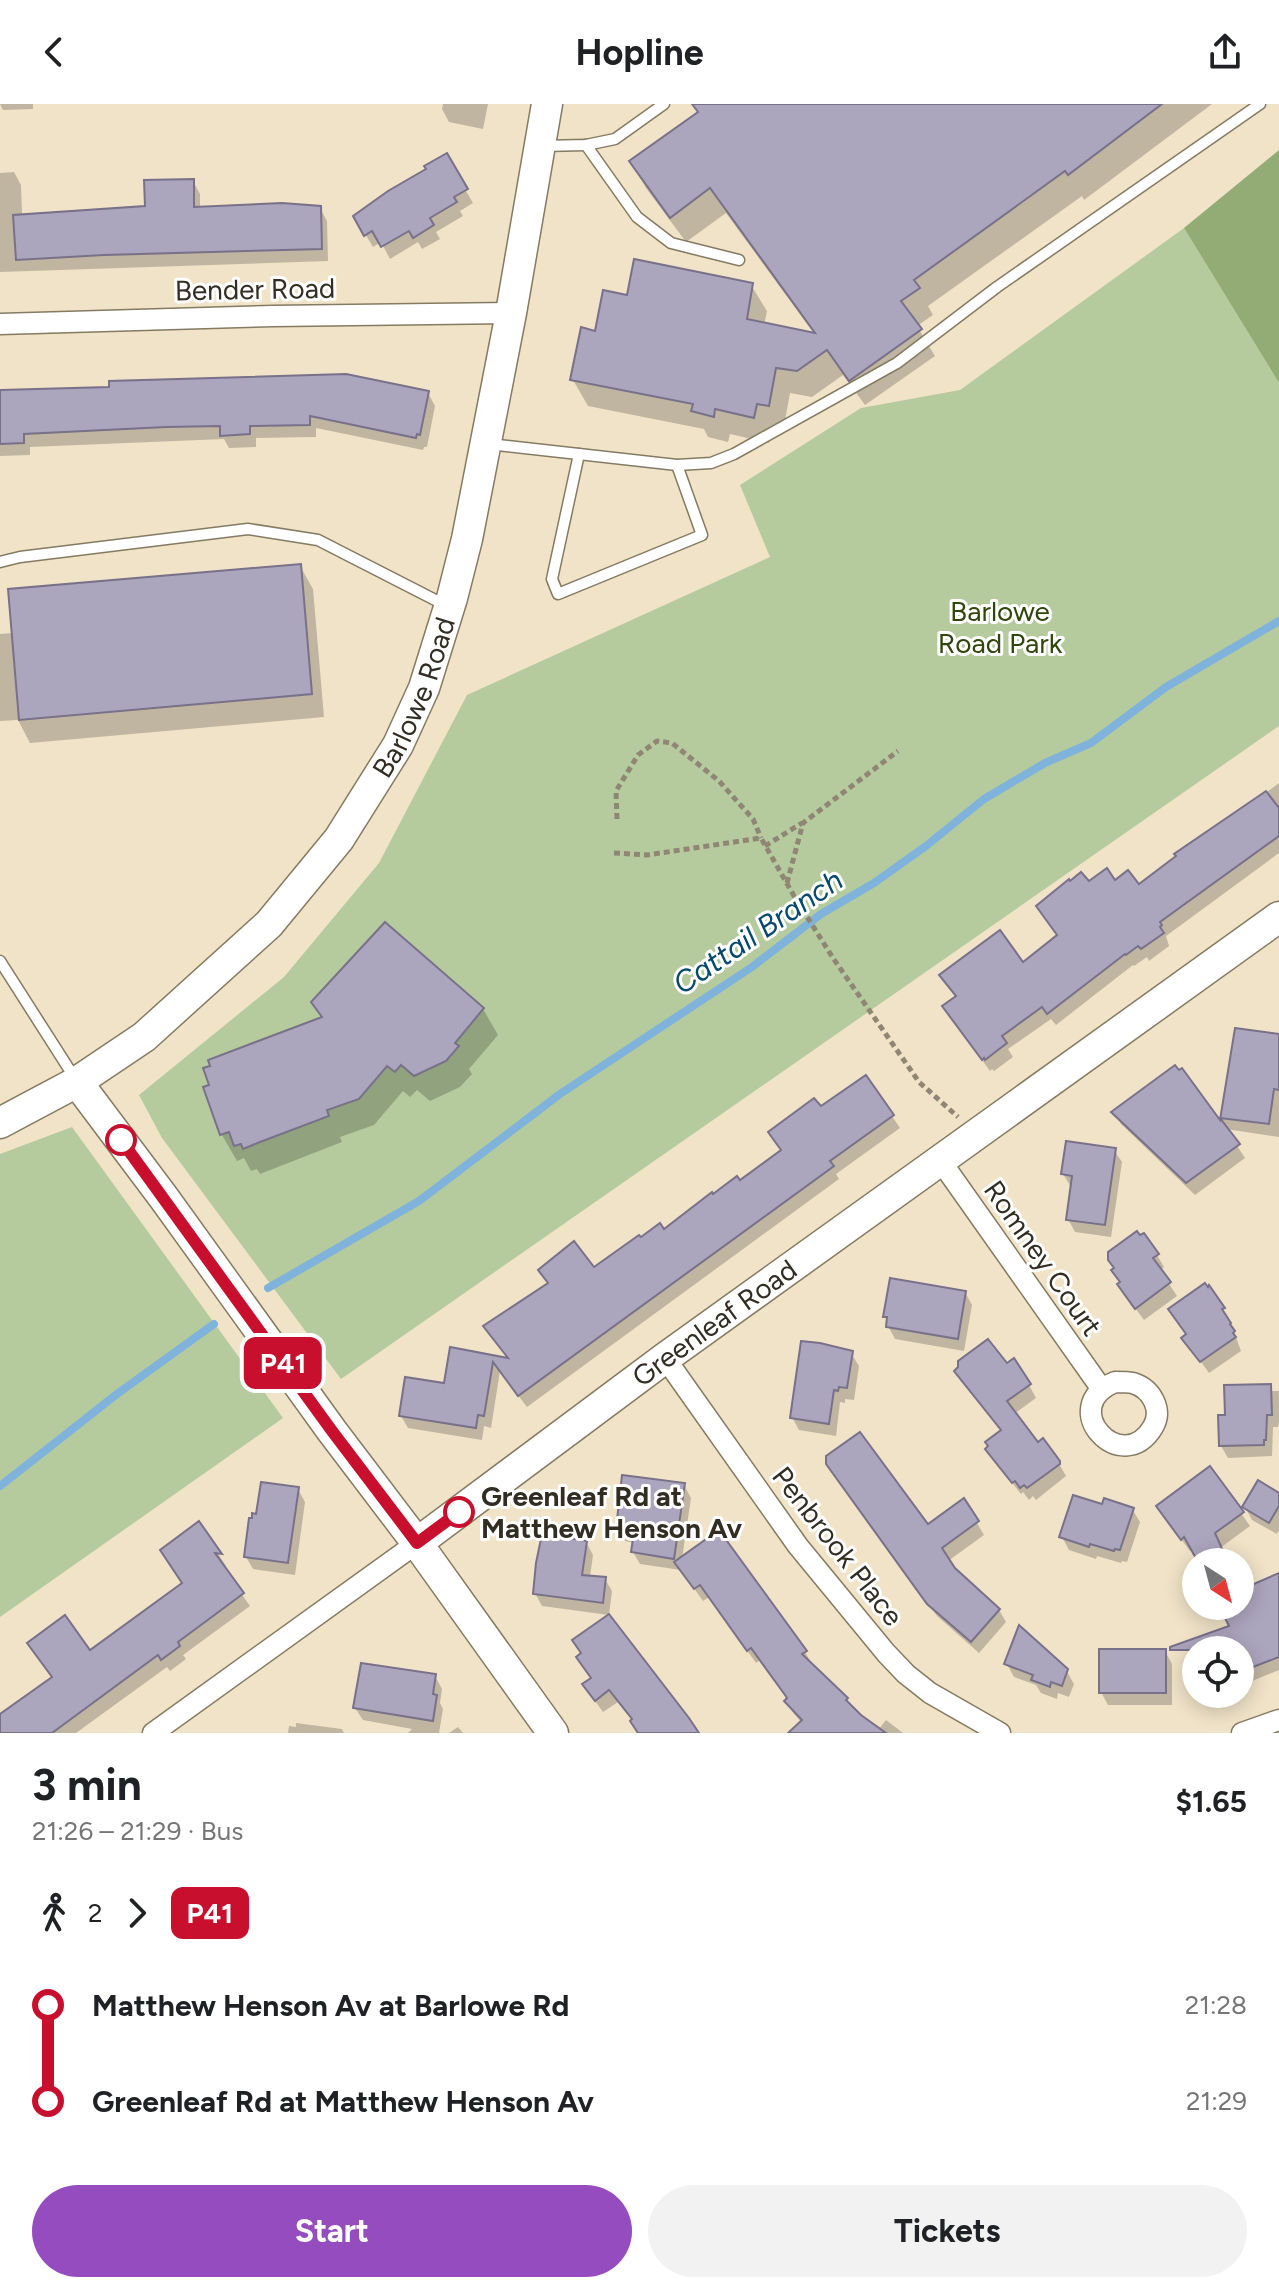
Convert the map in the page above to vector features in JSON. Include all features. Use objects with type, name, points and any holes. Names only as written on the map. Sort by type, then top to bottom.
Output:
[{"type":"street","name":"Barlowe Road","points":[[0,1123],[77,1082],[144,1037],[269,924],[339,839],[398,745],[424,688],[467,539],[487,444],[547,104]]},
{"type":"street","name":"Bender Road","points":[[0,324],[511,313]]},
{"type":"street","name":"Greenleaf Road","points":[[156,1732],[665,1358],[1279,917]]},
{"type":"street","points":[[77,1082],[553,1733]]},
{"type":"street","name":"Romney Court","points":[[940,1160],[1101,1388]]},
{"type":"street","name":"Penbrook Place","points":[[665,1358],[798,1546],[886,1653],[930,1693],[1000,1733]]},
{"type":"street","points":[[1242,1733],[1279,1720]]},
{"type":"lane","points":[[540,146],[586,145],[615,139],[664,104]]},
{"type":"lane","points":[[487,444],[677,465],[711,463],[734,454],[881,374],[997,287],[1260,104]]},
{"type":"lane","points":[[586,145],[637,217],[671,243],[739,260]]},
{"type":"lane","points":[[579,454],[552,579],[558,594],[702,535],[677,465]]},
{"type":"lane","points":[[0,562],[248,529],[318,540],[449,607]]},
{"type":"lane","points":[[0,961],[77,1082]]},
{"type":"path","points":[[617,819],[616,791],[638,755],[657,741],[672,743],[719,781],[753,819],[786,884],[919,1082],[977,1133]]},
{"type":"path","points":[[765,846],[803,823],[898,751]]},
{"type":"path","points":[[786,884],[803,823]]},
{"type":"path","points":[[614,853],[647,855],[761,838]]},
{"type":"green space","points":[[1279,150],[1279,383],[1184,228]]},
{"type":"green space","name":"Barlowe Road Park","points":[[1184,228],[1279,383],[1279,726],[341,1379],[162,1138],[139,1095],[284,977],[379,863],[467,695],[770,557],[740,485],[861,408],[960,390]]},
{"type":"green space","points":[[72,1127],[283,1418],[0,1617],[0,1154]]},
{"type":"building","points":[[692,104],[1162,104],[1068,175],[1065,171],[914,280],[920,288],[901,301],[922,329],[849,381],[827,350],[797,371],[776,368],[769,406],[757,404],[754,418],[715,409],[714,417],[691,411],[693,404],[570,380],[581,327],[595,331],[603,290],[627,295],[634,259],[753,283],[747,319],[815,333],[710,188],[670,218],[629,161],[698,112]]},
{"type":"building","points":[[447,153],[468,189],[454,197],[457,202],[430,218],[434,225],[413,238],[409,231],[381,247],[372,231],[364,236],[353,216]]},
{"type":"building","points":[[194,179],[194,207],[282,203],[321,206],[322,249],[16,260],[13,215],[145,206],[144,180]]},
{"type":"building","points":[[346,374],[429,391],[420,435],[417,434],[416,438],[310,416],[310,425],[250,426],[250,434],[220,436],[220,426],[166,427],[24,434],[24,443],[0,444],[0,390],[109,387],[109,381]]},
{"type":"building","points":[[301,564],[312,694],[19,720],[8,589]]},
{"type":"building","points":[[1266,791],[1279,808],[1279,836],[1160,922],[1164,933],[1141,949],[1138,946],[1125,954],[1047,1014],[1042,1007],[1002,1036],[1007,1043],[982,1060],[942,1006],[956,996],[939,975],[1000,930],[1023,962],[1057,935],[1036,906],[1069,879],[1081,872],[1089,881],[1107,868],[1115,880],[1128,870],[1139,884],[1176,856],[1174,854]]},
{"type":"building","points":[[385,922],[484,1008],[455,1043],[459,1046],[446,1061],[414,1076],[401,1065],[395,1072],[387,1066],[359,1099],[327,1110],[329,1116],[243,1149],[241,1144],[234,1146],[229,1132],[220,1135],[203,1087],[209,1085],[203,1068],[210,1066],[208,1060],[322,1017],[311,1002]]},
{"type":"building","points":[[1235,1028],[1279,1034],[1279,1090],[1274,1089],[1269,1124],[1220,1118]]},
{"type":"building","points":[[1175,1065],[1179,1070],[1182,1068],[1240,1144],[1186,1183],[1111,1112]]},
{"type":"building","points":[[866,1075],[894,1115],[830,1161],[834,1166],[518,1396],[493,1362],[484,1416],[478,1415],[476,1428],[399,1416],[405,1377],[444,1383],[450,1347],[508,1358],[483,1326],[548,1283],[538,1270],[574,1241],[594,1267],[660,1223],[664,1229],[712,1192],[737,1176],[740,1180],[781,1150],[768,1132],[814,1098],[821,1106]]},
{"type":"building","points":[[1066,1141],[1116,1148],[1105,1225],[1066,1220],[1072,1176],[1061,1174]]},
{"type":"building","points":[[1137,1231],[1140,1235],[1144,1233],[1159,1254],[1153,1258],[1171,1282],[1135,1309],[1117,1284],[1120,1282],[1111,1270],[1114,1268],[1108,1260],[1108,1252]]},
{"type":"building","points":[[890,1278],[966,1291],[958,1339],[886,1327],[887,1317],[883,1317]]},
{"type":"building","points":[[1205,1283],[1225,1308],[1222,1309],[1236,1337],[1200,1362],[1181,1338],[1186,1334],[1168,1309]]},
{"type":"building","points":[[988,1339],[1007,1363],[1014,1358],[1031,1384],[1007,1401],[1038,1442],[1043,1438],[1060,1461],[1027,1488],[1024,1485],[1020,1488],[1015,1481],[1012,1483],[985,1449],[988,1446],[985,1442],[1001,1430],[954,1371],[958,1361]]},
{"type":"building","points":[[801,1341],[853,1351],[847,1388],[834,1390],[829,1424],[790,1418]]},
{"type":"building","points":[[1271,1384],[1272,1415],[1267,1415],[1264,1445],[1219,1446],[1218,1415],[1225,1415],[1224,1385]]},
{"type":"building","points":[[860,1432],[928,1524],[964,1498],[979,1521],[942,1548],[955,1568],[1000,1609],[971,1642],[927,1604],[826,1464],[826,1456]]},
{"type":"building","points":[[1210,1466],[1244,1512],[1215,1533],[1222,1548],[1190,1548],[1156,1506]]},
{"type":"building","points":[[622,1475],[685,1483],[674,1559],[631,1552],[634,1532],[616,1529]]},
{"type":"building","points":[[1258,1480],[1279,1493],[1279,1506],[1269,1523],[1242,1507]]},
{"type":"building","points":[[261,1482],[299,1487],[288,1563],[244,1557],[249,1518],[252,1518],[252,1513],[256,1514]]},
{"type":"building","points":[[1073,1495],[1102,1504],[1104,1498],[1134,1508],[1120,1550],[1090,1544],[1089,1547],[1059,1537]]},
{"type":"building","points":[[199,1521],[222,1554],[215,1553],[244,1593],[178,1642],[180,1646],[161,1660],[158,1655],[52,1733],[0,1733],[0,1714],[52,1677],[27,1643],[65,1615],[90,1650],[182,1583],[160,1550]]},
{"type":"building","points":[[719,1530],[807,1651],[802,1654],[848,1698],[846,1700],[861,1715],[886,1733],[788,1733],[802,1720],[784,1701],[787,1698],[751,1648],[747,1651],[700,1585],[694,1589],[674,1562]]},
{"type":"building","points":[[542,1534],[587,1541],[582,1575],[606,1577],[603,1603],[533,1594]]},
{"type":"building","points":[[1279,1573],[1279,1657],[1254,1667],[1254,1636],[1201,1636],[1229,1626],[1226,1620],[1254,1620],[1254,1584]]},
{"type":"building","points":[[609,1614],[699,1733],[638,1733],[630,1721],[632,1719],[609,1690],[595,1701],[582,1684],[591,1678],[576,1657],[581,1653],[572,1640]]},
{"type":"building","points":[[1019,1625],[1068,1669],[1062,1686],[1051,1682],[1050,1687],[1031,1680],[1033,1675],[1004,1664]]},
{"type":"building","points":[[1182,1643],[1182,1650],[1170,1650],[1170,1647]]},
{"type":"building","points":[[1099,1649],[1166,1649],[1166,1693],[1099,1693]]},
{"type":"building","points":[[361,1663],[436,1674],[433,1721],[353,1708]]},
{"type":"waterway","name":"Cattail Branch","points":[[268,1288],[419,1201],[560,1094],[752,967],[821,914],[874,883],[984,799],[1045,763],[1091,743],[1166,687],[1279,621]]},
{"type":"waterway","name":"Cattail Branch","points":[[0,1486],[117,1394],[214,1324]]},
{"type":"bus line","name":"P41","points":[[121,1140],[417,1543],[459,1512]]},
{"type":"place","name":"Greenleaf Rd at Matthew Henson Av","points":[[459,1512]]}]
